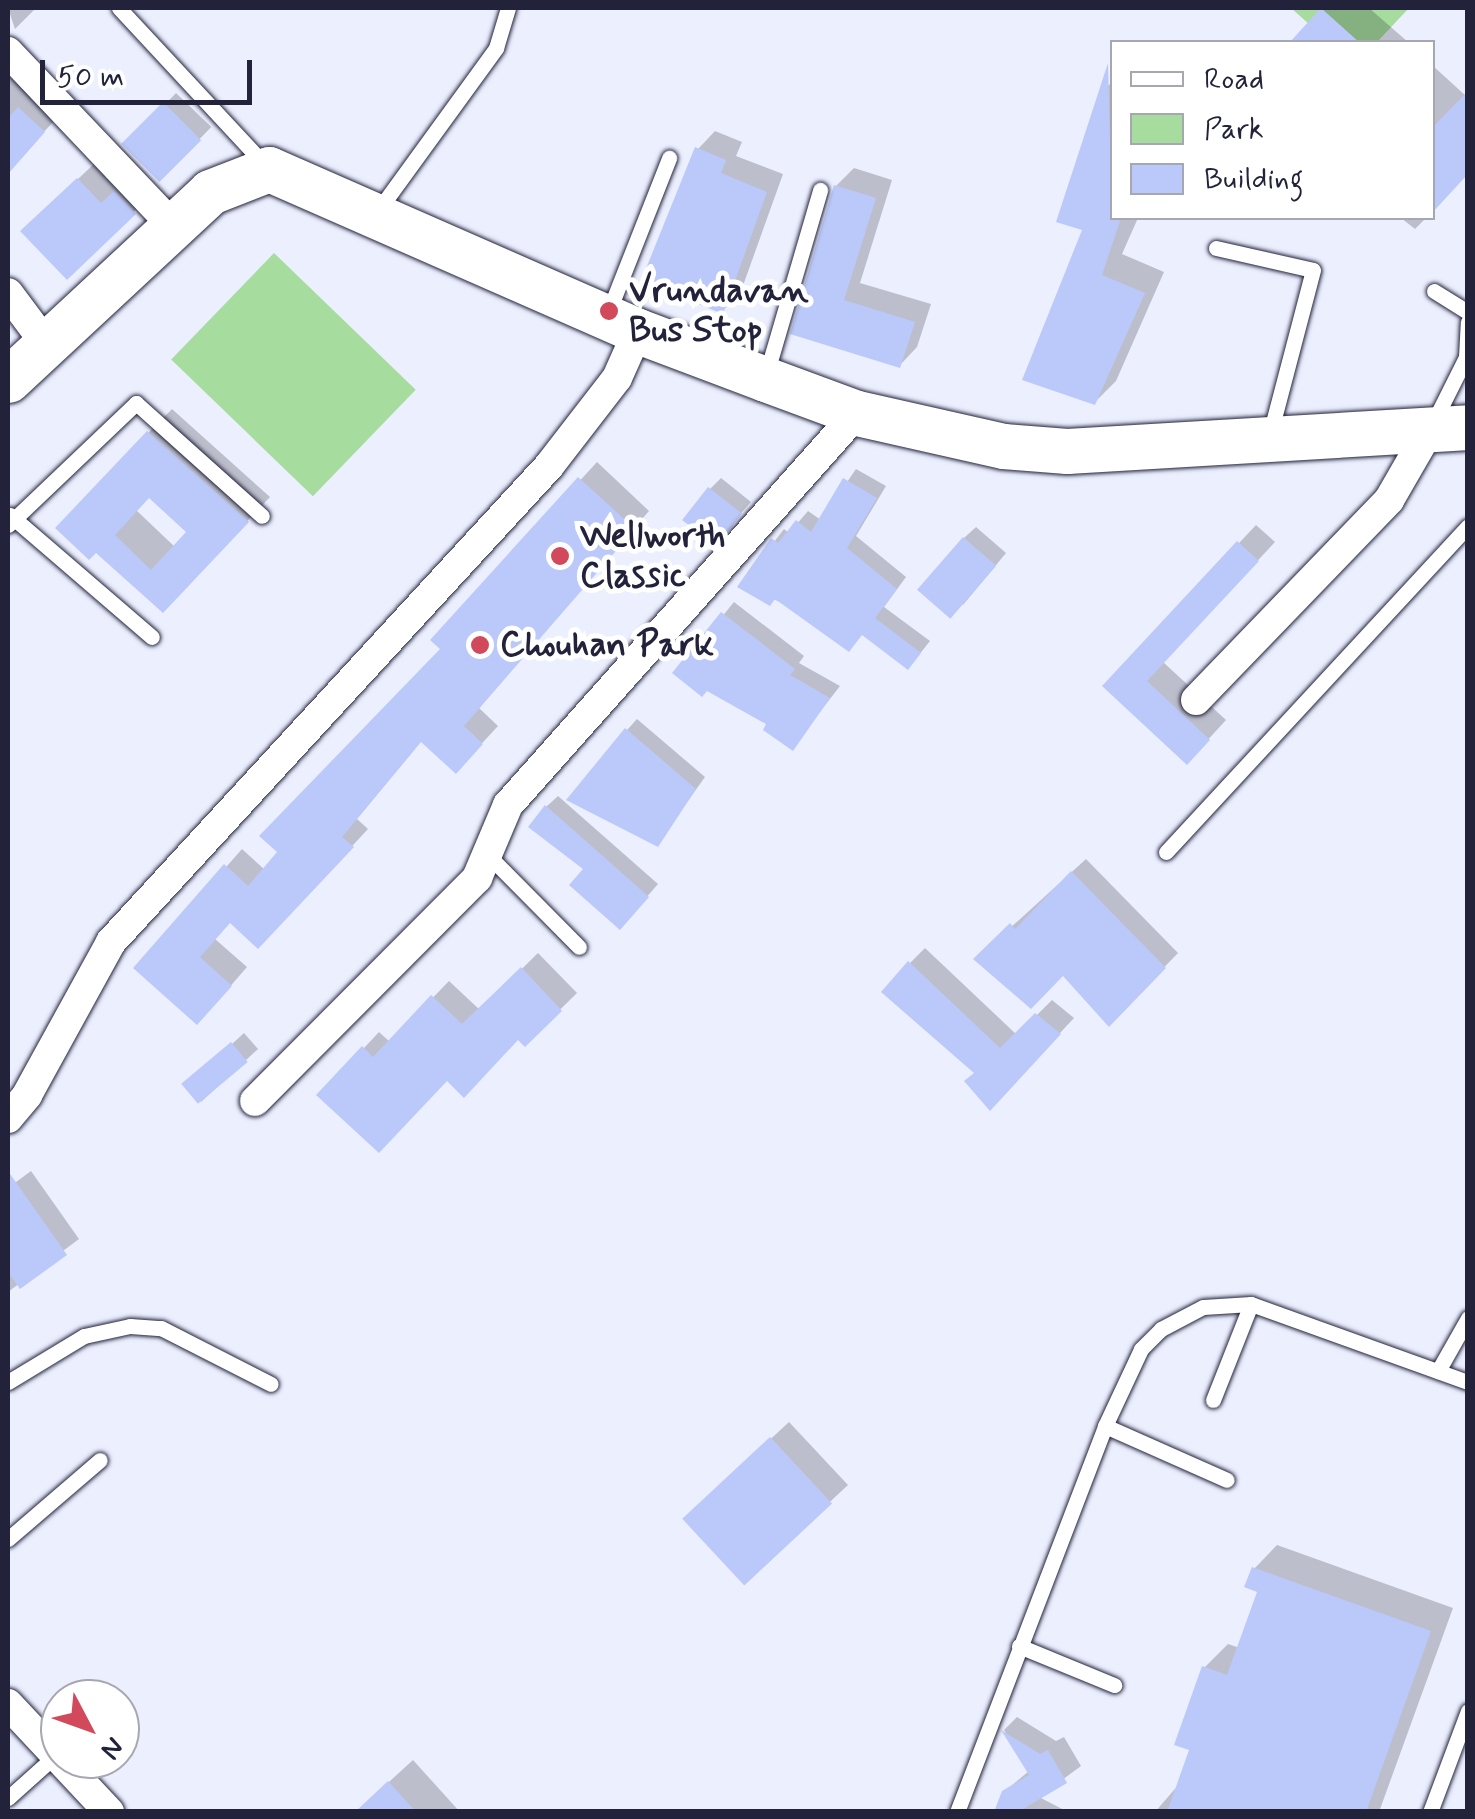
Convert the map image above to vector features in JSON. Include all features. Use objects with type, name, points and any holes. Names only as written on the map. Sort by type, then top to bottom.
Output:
[{"type":"street","points":[[8,52],[170,224]]},
{"type":"street","points":[[8,380],[170,224],[210,192],[269,170],[376,212],[622,324],[765,379],[857,413],[1003,446],[1066,451],[1448,428]]},
{"type":"street","points":[[8,293],[46,344]]},
{"type":"street","points":[[8,1118],[27,1095],[111,942],[562,451],[618,378],[622,324]]},
{"type":"street","points":[[254,1101],[364,998],[490,858],[508,805],[857,413]]},
{"type":"street","points":[[1196,700],[1389,500],[1448,428]]},
{"type":"street","points":[[8,1704],[40,1738]]},
{"type":"street","points":[[78,1779],[109,1812]]},
{"type":"lane","points":[[118,8],[269,170]]},
{"type":"lane","points":[[376,212],[496,48],[508,8]]},
{"type":"lane","points":[[622,324],[669,158]]},
{"type":"lane","points":[[765,379],[820,190]]},
{"type":"lane","points":[[1216,248],[1313,270],[1268,438]]},
{"type":"lane","points":[[1434,291],[1468,312]]},
{"type":"lane","points":[[1448,428],[1466,357],[1468,322]]},
{"type":"lane","points":[[152,637],[10,519],[136,403],[262,516]]},
{"type":"lane","points":[[1166,852],[1468,526]]},
{"type":"lane","points":[[490,858],[579,947]]},
{"type":"lane","points":[[1213,1400],[1251,1304]]},
{"type":"lane","points":[[958,1812],[1105,1426],[1141,1350],[1161,1329],[1203,1307],[1251,1304],[1468,1382]]},
{"type":"lane","points":[[1438,1371],[1468,1318]]},
{"type":"lane","points":[[8,1382],[84,1336],[130,1326],[161,1328],[272,1384]]},
{"type":"lane","points":[[1105,1426],[1227,1480]]},
{"type":"lane","points":[[8,1540],[100,1460]]},
{"type":"lane","points":[[1020,1646],[1114,1685]]},
{"type":"lane","points":[[1430,1812],[1468,1712]]},
{"type":"lane","points":[[8,1798],[40,1769]]},
{"type":"green space","points":[[1291,8],[1409,8],[1379,40],[1327,40]]},
{"type":"green space","points":[[274,253],[416,390],[313,496],[171,359]]},
{"type":"building","points":[[1321,8],[1357,40],[1292,40]]},
{"type":"building","points":[[1108,63],[1110,220],[1120,220],[1102,275],[1145,293],[1095,405],[1022,380],[1082,230],[1056,222]]},
{"type":"building","points":[[1468,91],[1468,174],[1435,210],[1435,125]]},
{"type":"building","points":[[163,102],[201,140],[159,182],[121,144]]},
{"type":"building","points":[[18,107],[45,132],[8,174],[8,118]]},
{"type":"building","points":[[695,147],[726,160],[721,173],[767,192],[723,314],[641,281]]},
{"type":"building","points":[[77,178],[101,203],[114,191],[136,214],[67,280],[20,231]]},
{"type":"building","points":[[834,185],[876,198],[844,300],[915,322],[900,368],[790,334]]},
{"type":"building","points":[[147,431],[249,522],[163,613],[96,553],[89,560],[55,528]],"holes":[[[149,498],[186,532],[151,570],[115,535]]]},
{"type":"building","points":[[578,477],[635,529],[464,726],[483,744],[456,774],[421,742],[342,837],[354,847],[258,949],[230,923],[200,957],[232,986],[197,1025],[133,968],[224,864],[248,886],[277,852],[259,836],[440,649],[430,640]]},
{"type":"building","points":[[843,478],[877,498],[847,548],[897,589],[875,618],[921,653],[908,670],[862,635],[849,652],[775,599],[770,606],[737,587],[771,538],[778,543],[796,520],[811,532]]},
{"type":"building","points":[[708,487],[742,513],[716,547],[682,520]]},
{"type":"building","points":[[963,537],[996,566],[950,619],[917,590]]},
{"type":"building","points":[[1237,541],[1259,561],[1147,681],[1210,740],[1187,765],[1102,686]]},
{"type":"building","points":[[721,612],[795,669],[790,675],[830,698],[793,751],[763,730],[766,724],[707,691],[702,697],[672,673]]},
{"type":"building","points":[[625,728],[696,789],[658,847],[566,800]]},
{"type":"building","points":[[545,805],[649,897],[620,930],[569,885],[583,869],[528,827]]},
{"type":"building","points":[[1071,871],[1166,968],[1109,1027],[1063,976],[1031,1009],[973,959],[1010,923],[1015,929]]},
{"type":"building","points":[[908,961],[1000,1048],[1035,1013],[1061,1034],[990,1111],[964,1081],[974,1073],[881,992]]},
{"type":"building","points":[[521,967],[562,1011],[525,1047],[518,1040],[464,1098],[447,1081],[379,1153],[316,1095],[362,1046],[373,1057],[431,995],[462,1024]]},
{"type":"building","points":[[231,1042],[248,1062],[198,1104],[181,1084]]},
{"type":"building","points":[[8,1171],[67,1255],[20,1289],[8,1272]]},
{"type":"building","points":[[770,1437],[832,1504],[744,1585],[682,1519]]},
{"type":"building","points":[[1252,1567],[1431,1631],[1366,1812],[1167,1812],[1189,1750],[1174,1745],[1202,1666],[1227,1675],[1257,1592],[1244,1587]]},
{"type":"building","points":[[1001,1730],[1040,1754],[1048,1750],[1067,1783],[1018,1812],[994,1812],[1002,1791],[1029,1775]]},
{"type":"building","points":[[388,1781],[416,1812],[355,1812]]},
{"type":"place","name":"Vrundavan Bus Stop","points":[[609,311]]},
{"type":"place","name":"Wellworth Classic","points":[[560,556]]},
{"type":"place","name":"Chouhan Park","points":[[480,645]]}]
